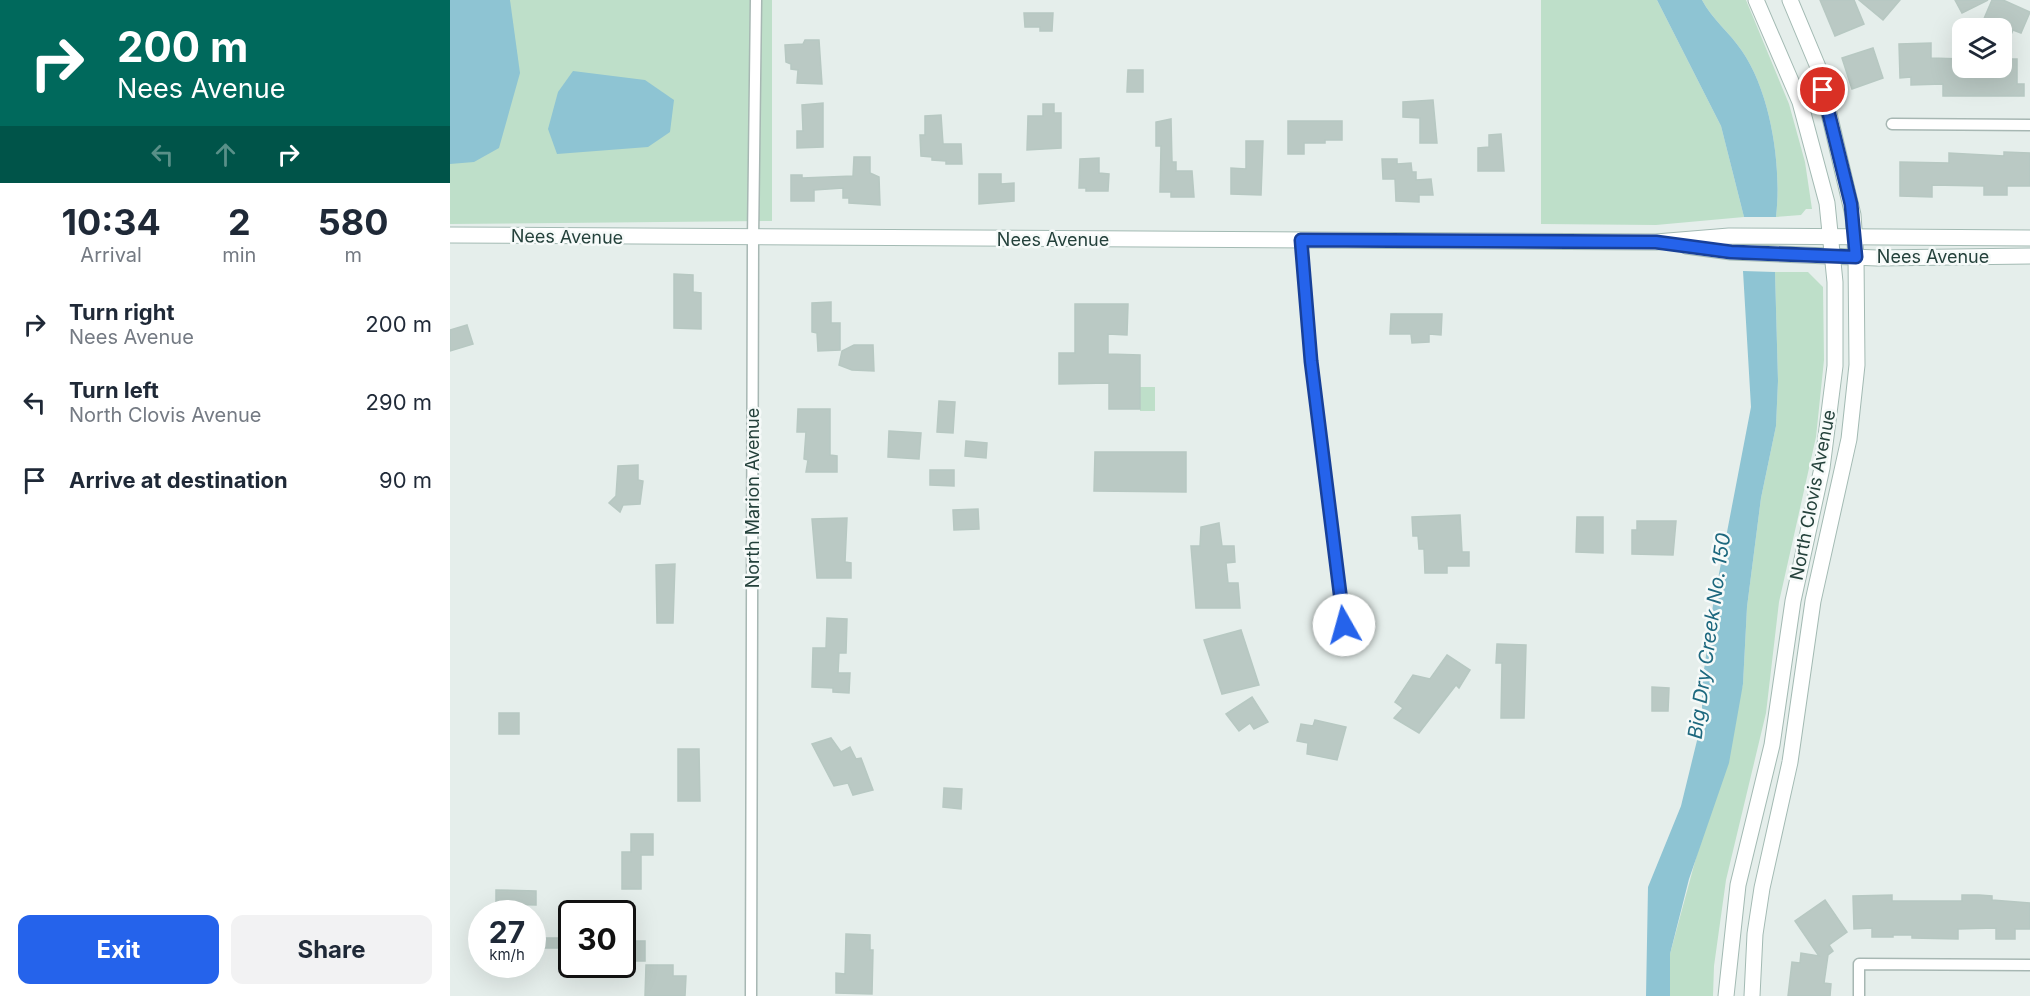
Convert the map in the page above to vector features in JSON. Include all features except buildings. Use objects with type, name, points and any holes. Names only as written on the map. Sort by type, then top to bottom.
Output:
[{"type":"main road","name":"North Clovis Avenue","points":[[1725,996],[1738,885],[1772,745],[1793,601],[1822,468],[1835,366],[1833,256],[1827,203],[1800,102],[1756,0]]},
{"type":"main road","name":"North Clovis Avenue","points":[[1752,996],[1755,934],[1762,888],[1790,762],[1813,601],[1849,439],[1857,366],[1856,257],[1851,204],[1818,67],[1790,0]]},
{"type":"main road","name":"Nees Avenue","points":[[450,235],[753,239],[1656,242],[1730,236],[2030,238]]},
{"type":"main road","name":"Nees Avenue","points":[[1656,242],[1731,252],[1856,257],[2030,256]]},
{"type":"street","name":"North Marion Avenue","points":[[751,996],[753,239],[756,0]]},
{"type":"street","points":[[1892,124],[2030,124]]},
{"type":"street","points":[[1301,240],[1311,361],[1344,625],[1338,648]]},
{"type":"street","points":[[1859,996],[1859,964],[2030,965]]},
{"type":"green space","points":[[450,0],[772,0],[772,221],[450,224]]},
{"type":"green space","points":[[1541,0],[1657,0],[1721,126],[1744,217],[1656,225],[1541,224]]},
{"type":"green space","points":[[1702,0],[1746,0],[1789,104],[1805,162],[1812,209],[1806,209],[1801,215],[1776,217],[1776,154],[1767,109],[1760,88],[1742,51]]},
{"type":"green space","points":[[1775,272],[1808,272],[1823,287],[1824,360],[1816,437],[1779,602],[1766,713],[1726,880],[1714,966],[1713,996],[1670,996],[1670,954],[1743,684],[1747,607],[1761,498],[1776,426],[1778,381]]},
{"type":"green space","points":[[1140,387],[1155,387],[1155,411],[1140,411]]},
{"type":"water","points":[[450,0],[510,0],[520,73],[499,148],[474,162],[450,164]]},
{"type":"water","points":[[1657,0],[1702,0],[1737,44],[1752,68],[1767,109],[1776,154],[1776,217],[1744,217],[1721,126]]},
{"type":"water","points":[[573,71],[645,80],[674,100],[670,132],[648,147],[557,154],[548,129],[558,92]]},
{"type":"water","name":"Big Dry Creek No. 150","points":[[1743,271],[1775,272],[1778,381],[1776,426],[1761,498],[1747,607],[1743,684],[1729,763],[1689,879],[1670,954],[1670,996],[1646,996],[1648,887],[1681,806],[1702,720],[1702,684],[1713,605],[1751,407]]},
{"type":"route","points":[[1344,625],[1311,361],[1301,240],[1656,242],[1731,252],[1856,257],[1851,204],[1823,90]]}]
